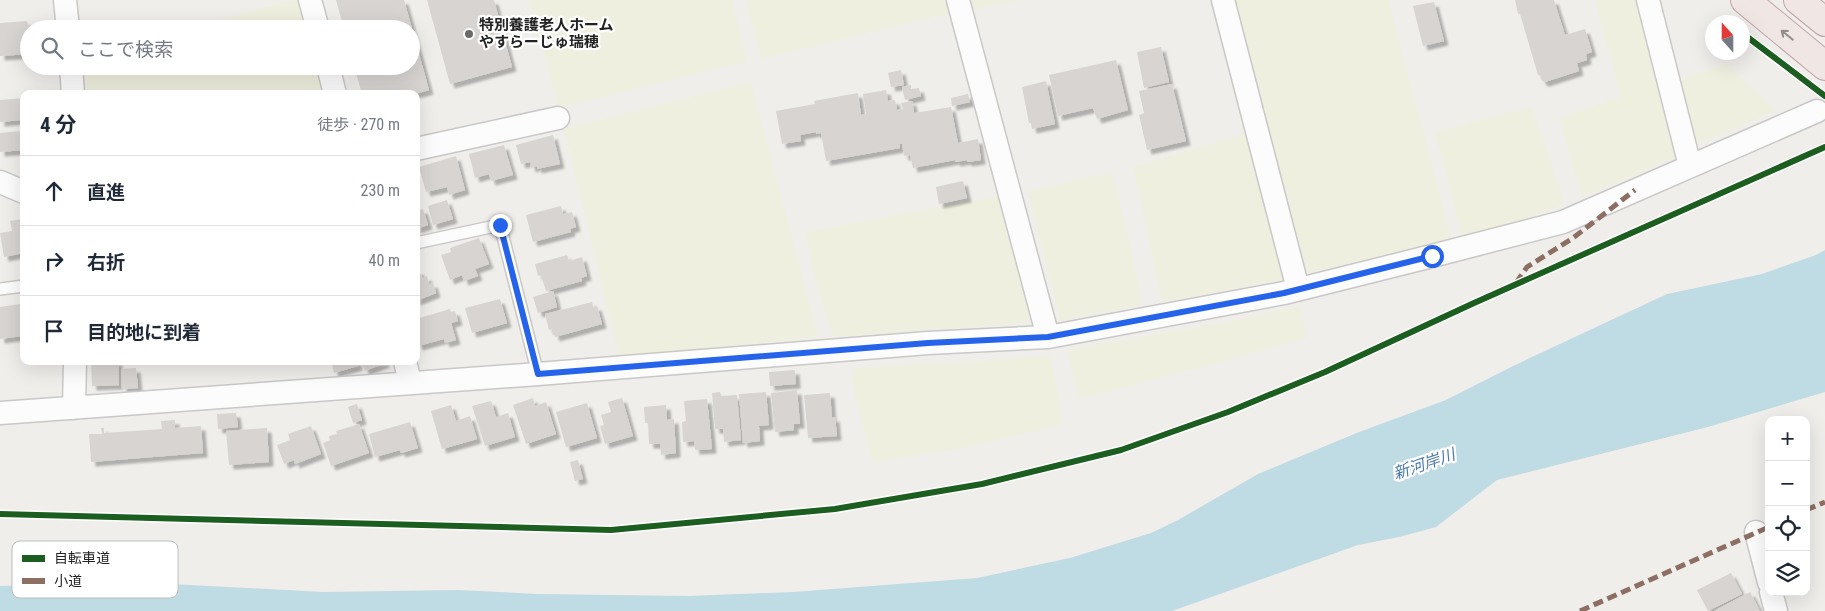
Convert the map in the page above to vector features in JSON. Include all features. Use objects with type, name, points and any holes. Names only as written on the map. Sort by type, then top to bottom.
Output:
[{"type":"highway","points":[[1745,0],[1825,66]]},
{"type":"highway","points":[[1798,0],[1825,22]]},
{"type":"street","points":[[65,0],[67,20]]},
{"type":"street","points":[[310,0],[316,20]]},
{"type":"street","points":[[958,0],[1048,337]]},
{"type":"street","points":[[1222,0],[1298,289]]},
{"type":"street","points":[[1648,0],[1690,166]]},
{"type":"street","points":[[72,75],[73,90]]},
{"type":"street","points":[[330,75],[334,90]]},
{"type":"street","points":[[0,413],[74,408],[408,372],[538,374],[928,343],[1048,337],[1298,289],[1563,222],[1817,111]]},
{"type":"street","points":[[420,148],[558,118]]},
{"type":"street","points":[[0,182],[20,190]]},
{"type":"street","points":[[74,408],[75,365]]},
{"type":"street","points":[[1756,532],[1765,567]]},
{"type":"street","points":[[1773,596],[1776,611]]},
{"type":"lane","points":[[420,242],[500,225],[538,374]]},
{"type":"lane","points":[[0,289],[20,286]]},
{"type":"green space","points":[[291,0],[303,0],[308,20],[220,20]]},
{"type":"green space","points":[[528,0],[732,0],[747,61],[559,108]]},
{"type":"green space","points":[[746,0],[951,0],[954,12],[761,59]]},
{"type":"green space","points":[[972,0],[1024,0],[974,9]]},
{"type":"green space","points":[[1229,0],[1388,0],[1452,240],[1303,274]]},
{"type":"green space","points":[[1595,0],[1643,0],[1682,155],[1582,197],[1559,118],[1621,97]]},
{"type":"green space","points":[[1727,64],[1776,111],[1693,146],[1676,81]]},
{"type":"green space","points":[[83,75],[322,75],[326,90],[85,90]]},
{"type":"green space","points":[[751,82],[818,337],[619,357],[564,129]]},
{"type":"green space","points":[[1532,107],[1565,204],[1515,223],[1462,237],[1435,132]]},
{"type":"green space","points":[[1251,132],[1289,278],[1162,302],[1133,167]]},
{"type":"green space","points":[[1113,172],[1143,305],[1060,320],[1028,191]]},
{"type":"green space","points":[[1004,195],[1033,311],[1024,323],[833,337],[813,272],[806,232]]},
{"type":"green space","points":[[1300,306],[1308,337],[1214,364],[1078,399],[1068,350],[1223,323]]},
{"type":"green space","points":[[1050,355],[1064,424],[959,449],[873,462],[855,398],[852,368],[984,361]]},
{"type":"water","name":"新河岸川","points":[[1825,250],[1825,392],[1708,427],[1497,480],[1436,527],[1358,545],[1172,611],[0,611],[0,586],[12,586],[12,598],[178,598],[178,584],[323,592],[458,590],[538,594],[689,596],[793,592],[977,578],[1070,558],[1151,533],[1178,520],[1258,474],[1359,432],[1446,400],[1513,366],[1667,294],[1762,274]]},
{"type":"building","points":[[336,0],[404,0],[410,20],[342,20]]},
{"type":"building","name":"特別養護老人ホーム やすらーじゅ瑞穂","points":[[427,0],[494,0],[512,67],[450,84]]},
{"type":"building","points":[[1515,0],[1554,0],[1565,35],[1585,29],[1592,52],[1586,54],[1587,60],[1577,63],[1579,71],[1545,82],[1542,81],[1540,75],[1538,75]]},
{"type":"building","points":[[1434,2],[1444,41],[1423,46],[1413,6]]},
{"type":"building","points":[[20,22],[20,55],[0,56],[0,23]]},
{"type":"building","points":[[1161,47],[1169,82],[1144,88],[1137,52]]},
{"type":"building","points":[[420,58],[429,90],[420,93],[420,90],[361,90],[357,75],[420,75]]},
{"type":"building","points":[[1116,60],[1128,110],[1097,119],[1093,108],[1058,116],[1049,75]]},
{"type":"building","points":[[901,70],[904,85],[891,87],[888,73]]},
{"type":"building","points":[[1046,81],[1055,124],[1032,129],[1031,123],[1029,123],[1022,87]]},
{"type":"building","points":[[1172,84],[1186,141],[1147,150],[1139,115],[1144,113],[1139,91]]},
{"type":"building","points":[[911,85],[911,89],[919,88],[921,96],[905,100],[902,87]]},
{"type":"building","points":[[886,90],[888,101],[895,100],[897,110],[903,109],[901,103],[912,101],[914,113],[951,107],[958,143],[978,139],[981,160],[956,162],[955,160],[913,168],[910,155],[904,156],[902,144],[900,144],[900,148],[826,161],[821,133],[816,134],[816,132],[800,135],[801,141],[782,144],[776,111],[815,104],[814,101],[858,93],[861,115],[866,114],[863,94]]},
{"type":"building","points":[[968,94],[970,102],[952,106],[951,98]]},
{"type":"building","points":[[20,98],[20,120],[0,122],[0,100]]},
{"type":"building","points":[[20,131],[20,150],[0,152],[0,133]]},
{"type":"building","points":[[553,135],[560,164],[537,169],[537,166],[531,168],[530,162],[521,164],[516,145]]},
{"type":"building","points":[[504,145],[513,175],[491,181],[489,174],[475,178],[469,154]]},
{"type":"building","points":[[456,156],[465,190],[449,195],[447,187],[426,192],[420,167]]},
{"type":"building","points":[[963,181],[967,198],[939,204],[936,187]]},
{"type":"building","points":[[447,200],[453,219],[433,225],[428,206]]},
{"type":"building","points":[[561,206],[563,214],[572,212],[576,227],[570,229],[571,232],[533,242],[526,215]]},
{"type":"building","points":[[423,209],[428,225],[420,228],[420,210]]},
{"type":"building","points":[[20,220],[20,254],[4,257],[0,233],[12,231],[10,221]]},
{"type":"building","points":[[479,238],[489,264],[475,269],[478,276],[464,281],[462,275],[450,280],[441,255],[451,252],[450,248]]},
{"type":"building","points":[[567,255],[569,261],[582,257],[587,276],[581,278],[582,281],[546,291],[541,275],[538,276],[535,264]]},
{"type":"building","points":[[420,273],[422,278],[427,276],[429,284],[433,283],[436,293],[420,299]]},
{"type":"building","points":[[553,291],[557,307],[538,313],[533,297]]},
{"type":"building","points":[[500,299],[507,323],[472,333],[465,308]]},
{"type":"building","points":[[592,302],[593,307],[597,306],[602,324],[555,337],[553,329],[549,330],[545,314]]},
{"type":"building","points":[[20,304],[20,336],[0,339],[0,307]]},
{"type":"building","points":[[450,309],[451,312],[455,311],[458,321],[451,323],[456,340],[445,343],[444,339],[420,345],[420,318]]},
{"type":"building","points":[[91,365],[118,365],[119,385],[92,386]]},
{"type":"building","points":[[332,365],[358,365],[358,366],[334,373]]},
{"type":"building","points":[[363,365],[380,365],[365,371]]},
{"type":"building","points":[[136,368],[138,388],[122,389],[121,369]]},
{"type":"building","points":[[795,370],[796,384],[770,386],[769,372]]},
{"type":"building","points":[[797,390],[800,424],[794,424],[794,430],[775,432],[771,393]]},
{"type":"building","points":[[720,392],[721,396],[737,395],[741,440],[724,442],[723,429],[715,429],[712,393]]},
{"type":"building","points":[[766,392],[769,425],[759,426],[760,441],[743,443],[739,394]]},
{"type":"building","points":[[830,393],[832,418],[835,417],[837,436],[808,438],[804,395]]},
{"type":"building","points":[[533,398],[535,406],[546,402],[556,434],[526,444],[513,405]]},
{"type":"building","points":[[622,398],[633,436],[605,444],[600,426],[604,425],[601,415],[611,412],[608,402]]},
{"type":"building","points":[[707,399],[712,449],[695,450],[694,441],[683,442],[682,422],[686,421],[684,401]]},
{"type":"building","points":[[491,401],[496,417],[508,413],[515,437],[485,446],[472,406]]},
{"type":"building","points":[[587,403],[597,438],[566,447],[556,412]]},
{"type":"building","points":[[357,404],[362,420],[353,423],[348,407]]},
{"type":"building","points":[[451,405],[456,421],[470,416],[477,439],[442,449],[431,411]]},
{"type":"building","points":[[666,405],[667,420],[674,419],[676,453],[661,455],[660,444],[649,444],[648,423],[645,423],[644,407]]},
{"type":"building","points":[[236,413],[238,427],[218,429],[217,414]]},
{"type":"building","points":[[175,420],[175,428],[201,426],[203,453],[91,462],[89,434],[102,434],[101,428],[104,428],[104,433],[162,429],[161,421]]},
{"type":"building","points":[[410,422],[418,448],[401,453],[400,450],[375,457],[369,434]]},
{"type":"building","points":[[359,424],[369,453],[331,466],[323,443],[330,440],[329,436],[337,434],[336,431]]},
{"type":"building","points":[[311,426],[321,454],[295,464],[294,460],[284,464],[277,445],[290,440],[288,434]]},
{"type":"building","points":[[267,428],[269,462],[229,465],[226,431]]},
{"type":"building","points":[[578,460],[583,479],[575,481],[570,462]]},
{"type":"building","points":[[1731,573],[1742,594],[1708,611],[1697,590]]},
{"type":"building","points":[[1750,592],[1760,611],[1714,611]]},
{"type":"marked path","points":[[1516,283],[1527,267],[1573,238],[1635,190]]},
{"type":"marked path","points":[[1810,508],[1825,502]]},
{"type":"marked path","points":[[1580,611],[1765,529]]},
{"type":"cycle path","points":[[1750,39],[1825,96]]},
{"type":"cycle path","points":[[0,514],[611,530],[835,509],[982,484],[1121,450],[1228,412],[1325,372],[1474,303],[1825,147]]},
{"type":"place","name":"特別養護老人ホーム やすらーじゅ瑞穂","points":[[469,34]]},
{"type":"route","points":[[500,225],[538,374],[928,343],[1048,337],[1284,293],[1432,256]]}]
